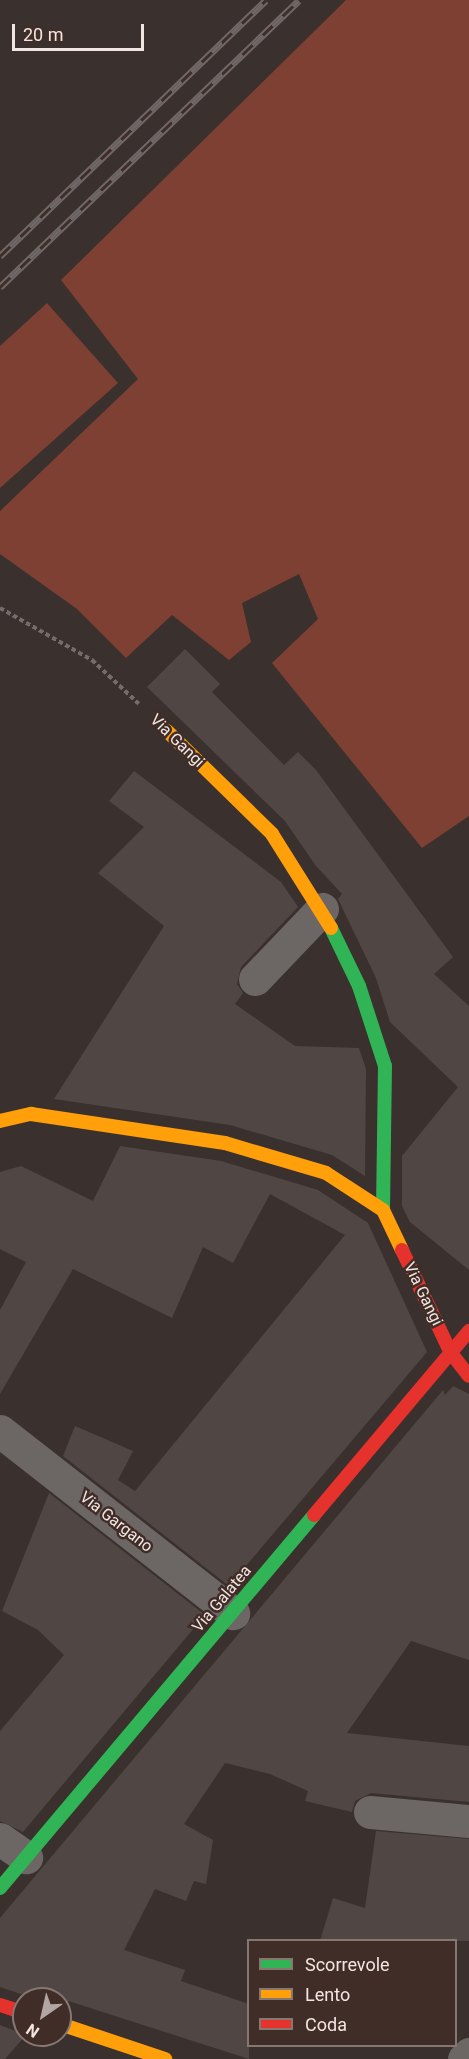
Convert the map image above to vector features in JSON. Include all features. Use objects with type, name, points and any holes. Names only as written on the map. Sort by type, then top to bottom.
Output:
[{"type":"street","name":"Via Gangi","points":[[167,730],[272,834],[322,909],[359,986],[385,1066],[383,1210],[451,1353],[469,1376]]},
{"type":"street","points":[[255,979],[322,909]]},
{"type":"street","points":[[0,1121],[30,1114],[225,1143],[326,1173],[383,1210]]},
{"type":"street","name":"Via Galatea","points":[[0,1888],[469,1331]]},
{"type":"street","name":"Via Gargano","points":[[0,1431],[233,1612]]},
{"type":"street","points":[[370,1812],[469,1821]]},
{"type":"street","points":[[0,1839],[26,1857]]},
{"type":"street","points":[[72,2028],[165,2059]]},
{"type":"street","points":[[464,2059],[469,2054]]},
{"type":"path","name":"Via Gangi","points":[[0,608],[92,660],[167,730]]},
{"type":"shaded area","points":[[346,0],[469,0],[469,816],[422,848],[272,663],[318,619],[299,574],[242,603],[251,642],[229,660],[172,615],[126,658],[77,609],[0,554],[0,511],[138,379],[61,280]]},
{"type":"shaded area","points":[[47,303],[118,383],[0,488],[0,346]]},
{"type":"building","points":[[185,649],[220,684],[212,692],[284,765],[298,752],[316,770],[453,957],[434,974],[469,1006],[469,1270],[410,1222],[402,1206],[402,1156],[458,1087],[390,1022],[376,978],[338,899],[342,894],[316,866],[285,821],[147,687]]},
{"type":"building","points":[[134,771],[281,882],[298,907],[241,967],[237,984],[243,993],[235,1004],[295,1046],[359,1048],[366,1069],[365,1176],[332,1155],[230,1125],[54,1099],[164,926],[98,873],[144,827],[109,801]]},
{"type":"building","points":[[120,1146],[221,1161],[318,1190],[368,1223],[427,1352],[229,1586],[63,1456],[75,1426],[133,1451],[118,1480],[135,1491],[345,1235],[270,1194],[233,1263],[203,1247],[172,1318],[73,1269],[0,1394],[0,1310],[26,1262],[0,1249],[0,1172],[21,1166],[93,1201]]},
{"type":"building","points":[[453,1386],[469,1394],[469,1660],[411,1641],[347,1733],[469,1746],[469,1802],[371,1793],[355,1801],[352,1812],[305,1801],[308,1791],[270,1774],[225,1763],[184,1824],[213,1840],[206,1884],[194,1881],[186,1901],[155,1889],[124,1950],[185,1970],[181,1981],[247,2003],[249,2059],[72,2002],[72,1987],[12,1987],[12,1991],[0,1987],[0,1918],[443,1390],[445,1395]]},
{"type":"building","points":[[49,1493],[205,1615],[23,1832],[0,1821],[0,1731],[64,1655],[38,1630],[2,1611]]},
{"type":"building","points":[[376,1831],[469,1839],[469,1941],[457,1941],[457,1939],[321,1939],[333,1898],[365,1908]]},
{"type":"building","points":[[0,2025],[12,2030],[12,2047],[16,2047],[5,2059],[0,2059]]},
{"type":"railway","points":[[0,256],[266,0]]},
{"type":"railway","points":[[0,287],[299,0]]},
{"type":"traffic: fast","points":[[331,928],[359,986],[385,1066],[383,1210]]},
{"type":"traffic: fast","points":[[0,1888],[314,1515]]},
{"type":"traffic: slow","points":[[167,731],[272,834],[331,928]]},
{"type":"traffic: slow","points":[[0,1121],[31,1114],[225,1143],[326,1173],[383,1210],[402,1250]]},
{"type":"traffic: slow","points":[[72,2028],[165,2059]]},
{"type":"traffic: jam","points":[[402,1250],[451,1353],[469,1376]]},
{"type":"traffic: jam","points":[[314,1515],[469,1331]]},
{"type":"traffic: jam","points":[[0,2005],[12,2009]]}]
